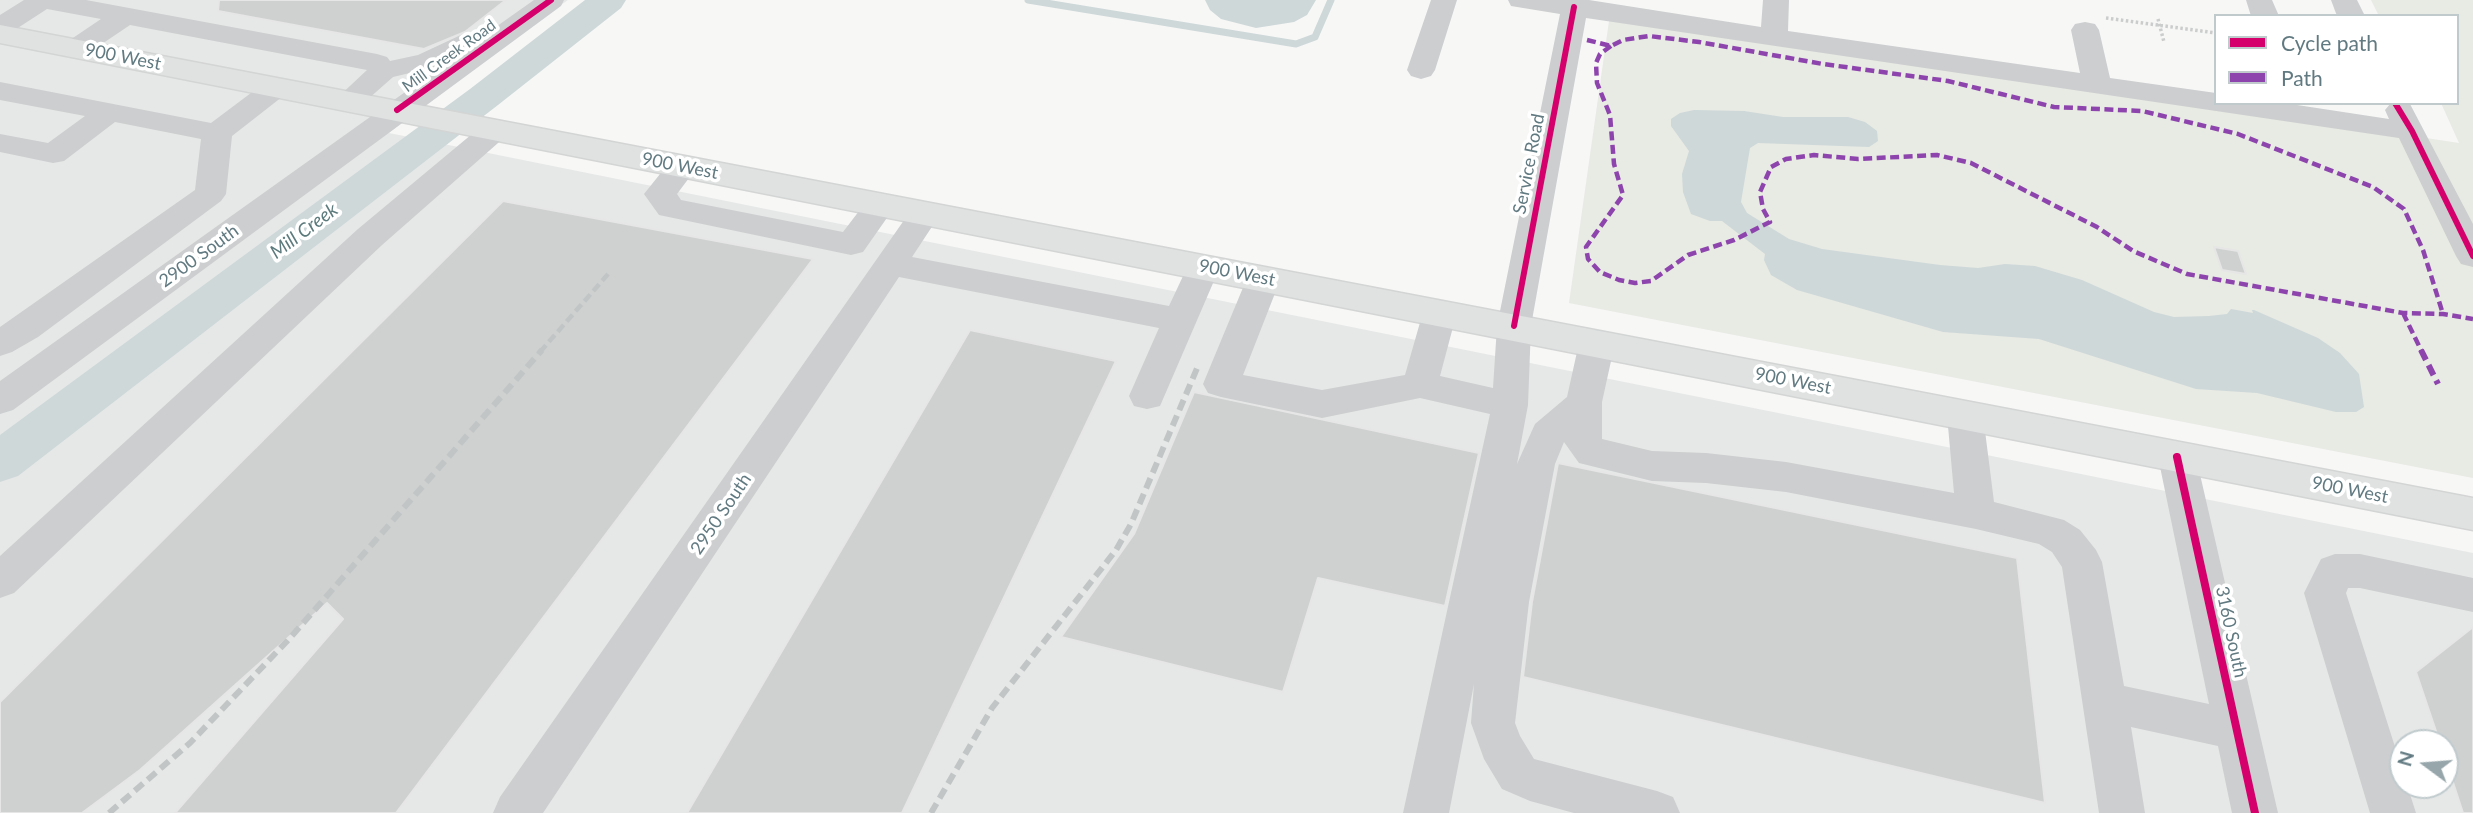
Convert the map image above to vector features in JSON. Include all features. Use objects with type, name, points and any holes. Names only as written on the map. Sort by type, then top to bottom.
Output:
[{"type":"main road","name":"900 West","points":[[0,34],[2473,514]]},
{"type":"street","points":[[0,27],[43,0],[373,61],[381,66],[382,71]]},
{"type":"street","points":[[349,101],[382,71],[427,62],[444,54],[521,0]]},
{"type":"street","name":"Mill Creek Road","points":[[397,110],[551,0]]},
{"type":"street","points":[[1421,69],[1444,0]]},
{"type":"street","points":[[1521,0],[1575,4],[1774,37],[2214,102]]},
{"type":"street","points":[[1774,37],[1776,0]]},
{"type":"street","name":"Service Road","points":[[1426,813],[1510,405],[1514,326],[1575,4]]},
{"type":"street","points":[[76,48],[126,15]]},
{"type":"street","points":[[2091,23],[2097,84]]},
{"type":"street","points":[[0,343],[26,328],[210,194],[217,133],[277,87]]},
{"type":"street","points":[[0,91],[217,133]]},
{"type":"street","points":[[2245,105],[2303,110],[2412,131]]},
{"type":"street","points":[[2396,105],[2412,131],[2473,256]]},
{"type":"street","points":[[0,143],[52,154],[110,112]]},
{"type":"street","points":[[0,581],[370,237],[482,127]]},
{"type":"street","name":"2950 South","points":[[516,813],[925,213]]},
{"type":"street","points":[[1147,396],[1203,267]]},
{"type":"street","points":[[1264,278],[1221,384],[1322,404],[1420,385],[1510,405]]},
{"type":"street","points":[[1420,385],[1440,312]]},
{"type":"street","points":[[1597,343],[1584,402],[1583,442],[1592,453],[1652,466],[1786,477],[1976,513],[2050,531],[2066,541],[2082,562],[2122,813]]},
{"type":"street","points":[[1584,402],[1573,415],[1548,434],[1536,464],[1508,602],[1493,723],[1500,745],[1518,774],[1530,780],[1657,813]]},
{"type":"street","points":[[1965,415],[1976,513]]},
{"type":"street","name":"3160 South","points":[[2176,457],[2255,813]]},
{"type":"street","points":[[2393,813],[2325,593],[2334,571],[2360,571],[2473,595]]},
{"type":"street","points":[[2105,702],[2237,730]]},
{"type":"lane","name":"2900 South","points":[[0,400],[397,110]]},
{"type":"lane","points":[[890,264],[1180,320]]},
{"type":"path","points":[[2158,19],[2164,42]]},
{"type":"path","points":[[2091,23],[2160,25],[2214,33]]},
{"type":"shaded area","points":[[0,0],[568,0],[448,85],[389,133],[2473,553],[2473,813],[0,813]]},
{"type":"shaded area","points":[[1205,0],[1316,0],[1307,15],[1294,22],[1256,28],[1221,19],[1210,10]]},
{"type":"shaded area","points":[[2371,0],[2473,0],[2473,478],[1569,303],[1610,14],[2459,143],[2442,105],[2459,105],[2459,14],[2378,14]]},
{"type":"shaded area","points":[[1694,110],[1744,111],[1783,117],[1848,117],[1865,122],[1877,131],[1878,141],[1869,147],[1758,143],[1750,148],[1741,202],[1747,213],[1789,239],[1822,249],[1940,265],[1978,268],[2005,264],[2035,266],[2082,280],[2154,312],[2174,317],[2227,314],[2231,309],[2253,313],[2254,310],[2318,338],[2340,353],[2359,374],[2364,407],[2356,412],[2336,412],[2257,393],[2196,389],[2039,339],[1943,332],[1797,290],[1771,275],[1764,260],[1765,254],[1722,221],[1710,221],[1691,214],[1683,192],[1682,174],[1689,151],[1671,126],[1671,119],[1680,113]]},
{"type":"building","points":[[219,0],[506,0],[465,32],[424,49],[218,11]]},
{"type":"building","points":[[503,201],[813,259],[396,813],[175,813],[343,619],[327,603],[140,770],[82,813],[0,813],[0,702]]},
{"type":"building","points":[[2214,247],[2238,251],[2246,274],[2222,270]]},
{"type":"building","points":[[970,330],[1116,361],[902,813],[687,813]]},
{"type":"building","points":[[1194,392],[1479,453],[1445,606],[1318,578],[1283,692],[1061,637],[1134,534]]},
{"type":"building","points":[[1558,463],[2017,558],[2045,803],[1523,677],[1532,602]]},
{"type":"building","points":[[2473,627],[2473,813],[2463,813],[2458,799],[2459,729],[2435,729],[2416,672]]},
{"type":"waterway","name":"Mill Creek","points":[[0,462],[484,97],[608,0]]},
{"type":"waterway","points":[[1028,0],[1296,44],[1315,37],[1331,0]]},
{"type":"railway","points":[[540,352],[609,273]]},
{"type":"railway","points":[[109,813],[190,743],[290,638],[542,350]]},
{"type":"railway","points":[[931,813],[992,708],[1116,550],[1131,524],[1198,366]]},
{"type":"marked path","points":[[1587,40],[1611,46],[1623,40],[1649,36],[1699,42],[1823,64],[1948,81],[2054,107],[2142,111],[2238,134],[2373,187],[2404,209],[2423,250],[2443,314]]},
{"type":"marked path","points":[[1611,46],[1600,54],[1596,63],[1597,83],[1610,115],[1614,164],[1623,195],[1586,247],[1588,259],[1600,272],[1619,280],[1635,283],[1651,281],[1688,255],[1734,240],[1770,222],[1763,209],[1760,192],[1771,167],[1786,159],[1814,155],[1858,159],[1937,155],[1971,163],[2097,227],[2133,251],[2187,274],[2403,313],[2443,314],[2473,319]]},
{"type":"marked path","points":[[2403,313],[2438,384]]},
{"type":"cycle path","points":[[397,110],[551,0]]},
{"type":"cycle path","points":[[1514,326],[1574,7]]},
{"type":"cycle path","points":[[2396,105],[2412,131],[2473,256]]},
{"type":"cycle path","points":[[2177,457],[2255,813]]}]
